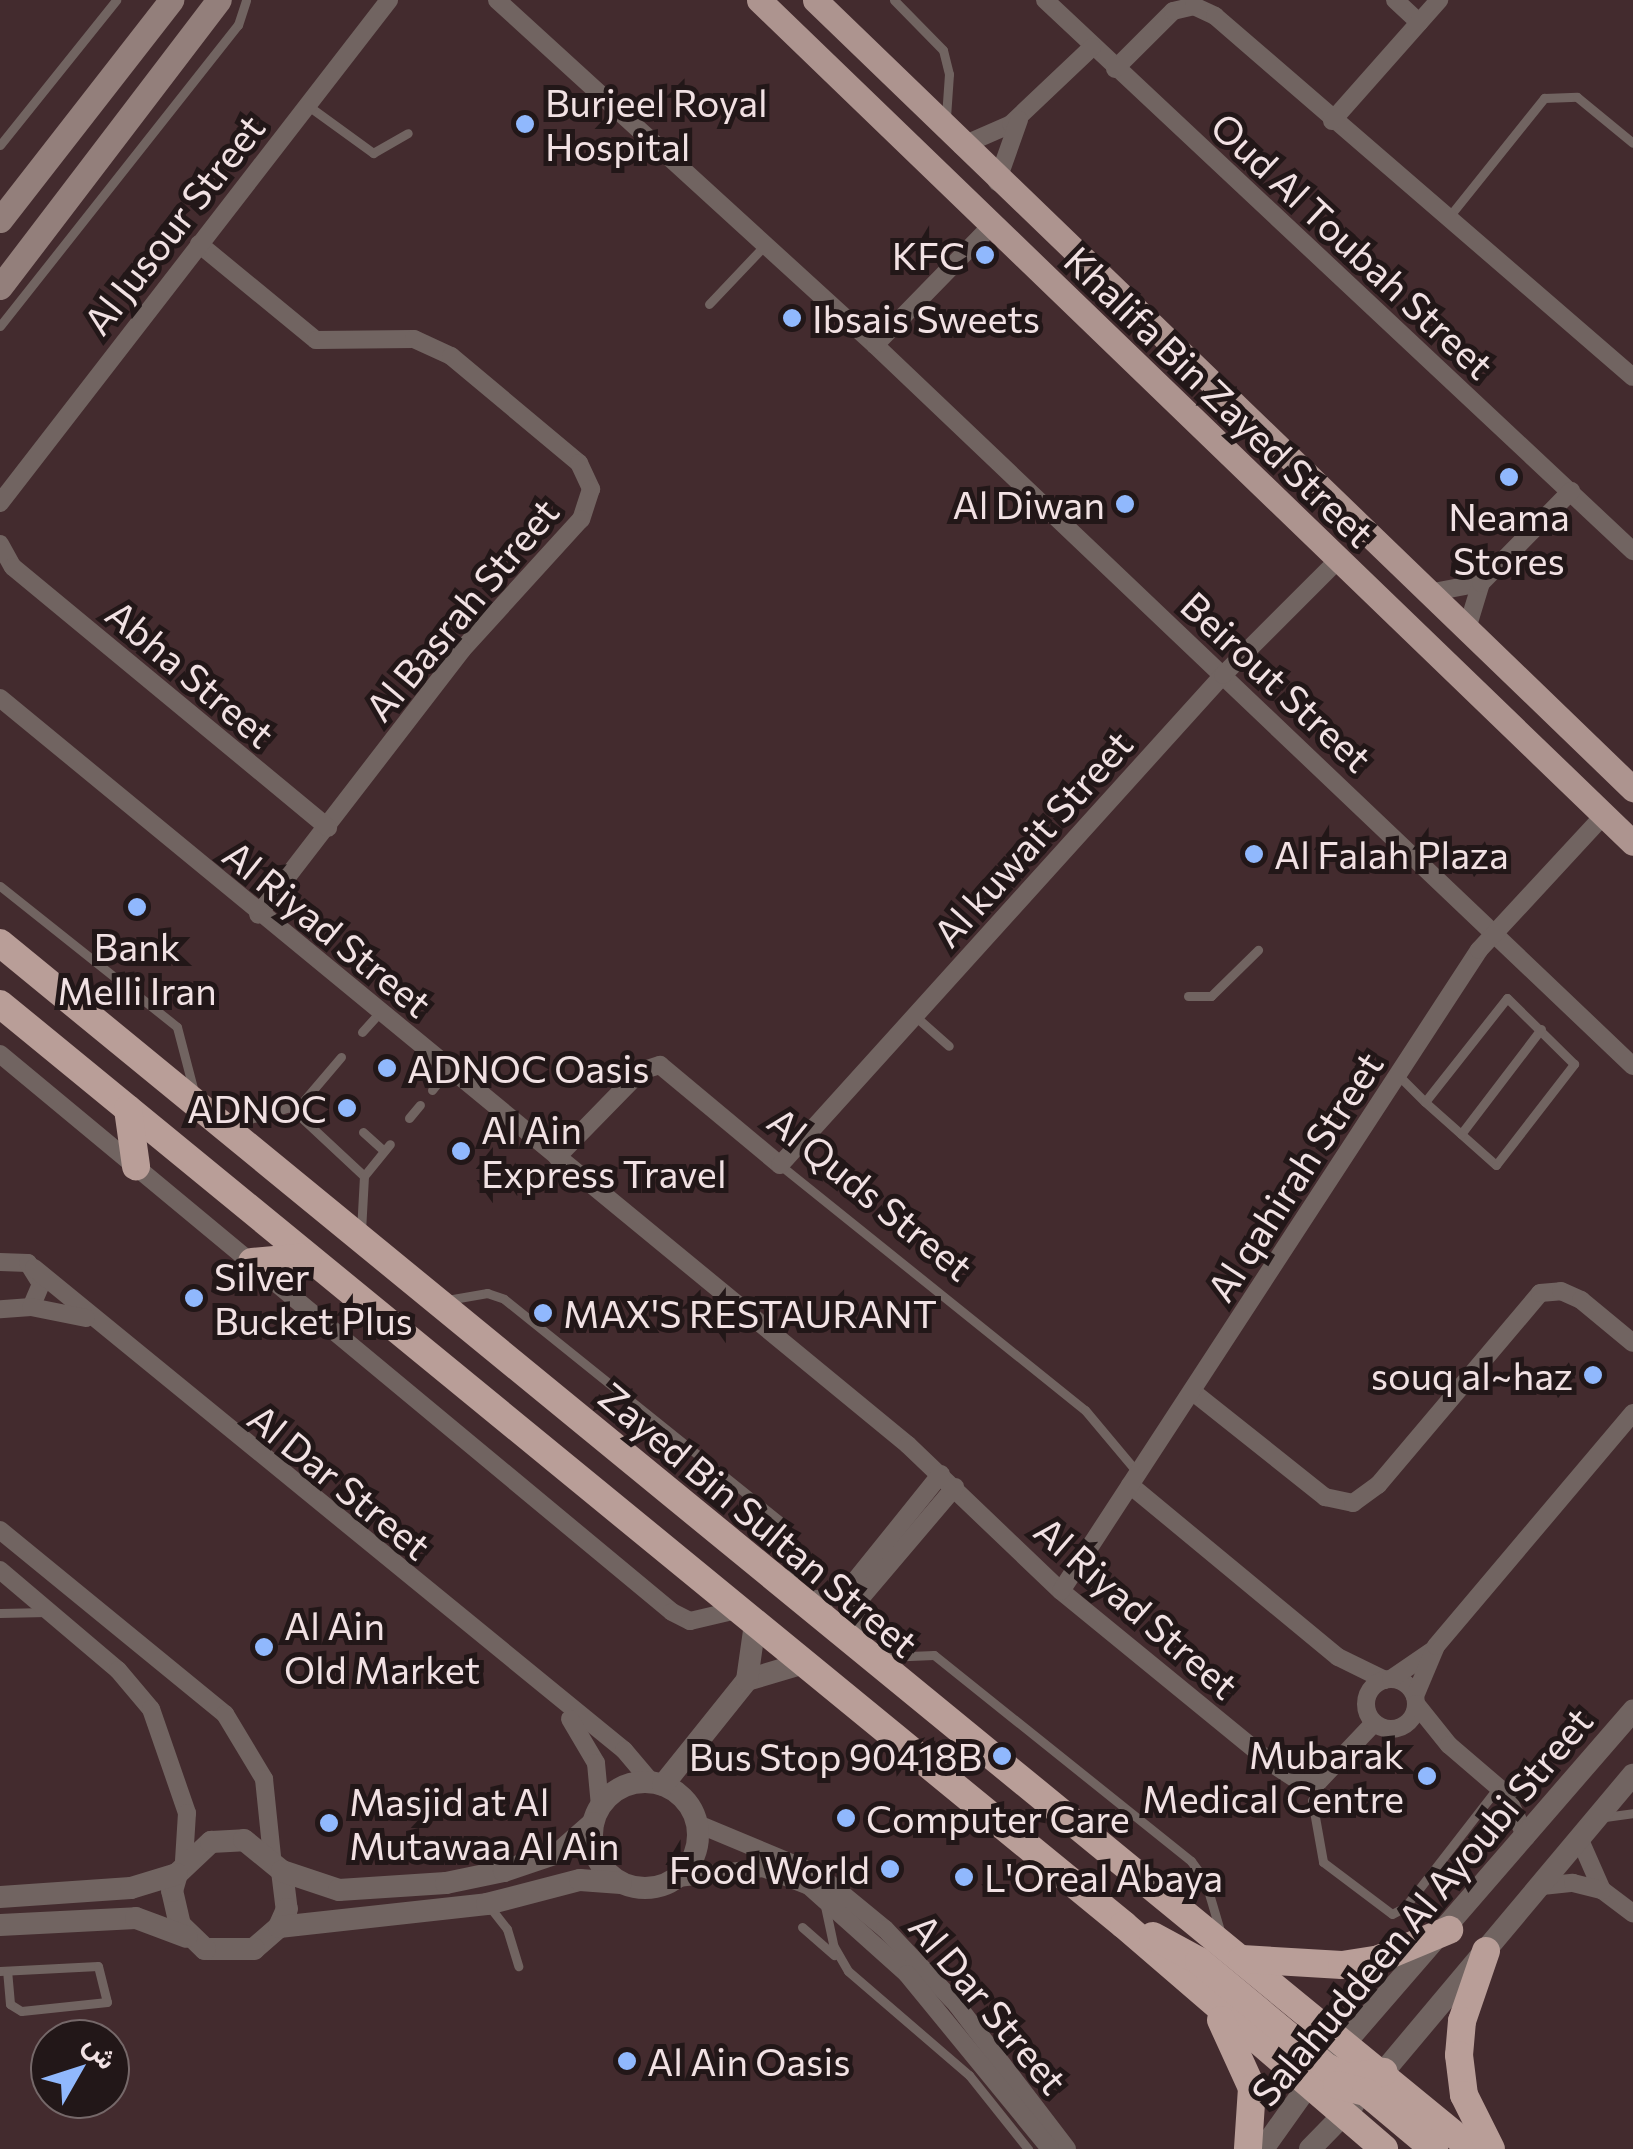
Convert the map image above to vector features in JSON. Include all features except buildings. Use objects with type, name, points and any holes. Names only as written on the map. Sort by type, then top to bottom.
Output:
[{"type":"highway","name":"Zayed Bin Sultan Street","points":[[0,943],[795,1599],[1347,2044],[1375,2082],[1472,2149]]},
{"type":"highway","points":[[0,1004],[1124,1925],[1203,1994],[1316,2077],[1347,2076],[1375,2082],[1434,2149]]},
{"type":"highway","points":[[128,1108],[136,1166]]},
{"type":"highway","points":[[252,1262],[308,1256]]},
{"type":"highway","points":[[1124,1925],[1199,1961],[1316,2077],[1342,2116],[1384,2149]]},
{"type":"highway","points":[[1233,1953],[1342,1965],[1380,1958],[1449,1930]]},
{"type":"highway","points":[[1486,1951],[1462,2021],[1458,2055],[1464,2095],[1491,2149]]},
{"type":"highway","points":[[1203,1994],[1248,2074],[1248,2149]]},
{"type":"main road","points":[[0,220],[171,0]]},
{"type":"main road","points":[[0,287],[219,0]]},
{"type":"main road","name":"Khalifa Bin Zayed Street","points":[[760,0],[990,227],[1633,844]]},
{"type":"main road","name":"Khalifa Bin Zayed Street","points":[[815,0],[998,182],[1633,789]]},
{"type":"street","name":"Al Jusour Street","points":[[2,494],[389,0]]},
{"type":"street","name":"Beirout Street","points":[[497,0],[875,345],[1633,1066]]},
{"type":"street","name":"Oud Al Toubah Street","points":[[1045,0],[1633,551]]},
{"type":"street","points":[[1394,0],[1419,22]]},
{"type":"street","points":[[1332,121],[1438,0]]},
{"type":"street","points":[[1115,69],[1173,11],[1194,6],[1210,8],[1332,121],[1633,376]]},
{"type":"street","points":[[998,182],[1022,115],[1092,46]]},
{"type":"street","points":[[953,138],[1022,115]]},
{"type":"street","points":[[875,345],[990,227]]},
{"type":"street","name":"Al Basrah Street","points":[[199,244],[316,340],[414,339],[451,356],[578,463],[590,480],[591,498],[581,519],[462,650],[258,915]]},
{"type":"street","points":[[1466,632],[1480,583],[1571,491]]},
{"type":"street","name":"Abha Street","points":[[0,544],[6,565],[328,828]]},
{"type":"street","name":"Al kuwait Street","points":[[780,1164],[1223,675],[1338,560]]},
{"type":"street","points":[[1426,592],[1480,583]]},
{"type":"street","name":"Al Riyad Street","points":[[0,698],[258,915],[557,1156],[948,1481],[1061,1591],[1299,1781],[1326,1777],[1374,1723]]},
{"type":"street","name":"Al qahirah Street","points":[[1061,1591],[1494,930],[1604,815]]},
{"type":"street","points":[[0,1054],[678,1616],[690,1621],[746,1617],[747,1680]]},
{"type":"street","name":"Al Quds Street","points":[[557,1156],[641,1071],[660,1065],[780,1164]]},
{"type":"street","points":[[0,1262],[20,1259],[34,1268],[40,1293],[31,1307]]},
{"type":"street","name":"Al Dar Street","points":[[34,1268],[92,1320],[624,1750],[657,1783]]},
{"type":"street","points":[[1193,1392],[1325,1497],[1353,1503],[1378,1485],[1530,1300],[1561,1291],[1627,1329],[1633,1343]]},
{"type":"street","name":"Al Dar Street","points":[[0,1309],[31,1307],[92,1320]]},
{"type":"street","points":[[1367,1697],[1433,1650],[1632,1410]]},
{"type":"street","points":[[1134,1479],[1338,1657],[1367,1697],[1374,1723],[1448,1745]]},
{"type":"street","points":[[795,1599],[829,1598],[850,1587],[948,1481]]},
{"type":"street","points":[[860,1652],[860,1598],[948,1481]]},
{"type":"street","points":[[0,1530],[225,1714],[264,1778],[277,1864],[288,1890],[279,1928],[268,1940],[238,1954],[204,1949],[190,1939],[136,1918],[0,1925]]},
{"type":"street","points":[[0,1570],[118,1670],[151,1709],[187,1813],[174,1908],[190,1939]]},
{"type":"street","points":[[1399,1728],[1416,1700],[1433,1650]]},
{"type":"street","points":[[1338,1657],[1388,1680],[1416,1700],[1448,1745],[1502,1790],[1526,1837]]},
{"type":"street","points":[[657,1783],[747,1680],[804,1662]]},
{"type":"street","name":"Al Dar Street","points":[[548,1692],[591,1749],[596,1815]]},
{"type":"street","name":"Salahuddeen Al Ayoubi Street","points":[[1262,2149],[1316,2077],[1449,1930],[1633,1710]]},
{"type":"street","name":"Salahuddeen Al Ayoubi Street","points":[[1310,2149],[1375,2082],[1633,1775]]},
{"type":"street","points":[[0,1897],[131,1888],[180,1867],[227,1839],[340,1890],[446,1883],[542,1860],[628,1784],[657,1783],[686,1800],[698,1824],[696,1854],[678,1878],[650,1889],[620,1882],[580,1880],[487,1904],[279,1928]]},
{"type":"street","points":[[1502,1790],[1552,1804]]},
{"type":"street","points":[[596,1815],[597,1858],[620,1882]]},
{"type":"street","name":"Al Dar Street","points":[[698,1824],[818,1874],[885,1929],[957,2005],[1067,2149]]},
{"type":"street","points":[[1580,1840],[1602,1890]]},
{"type":"street","name":"Al Dar Street","points":[[678,1878],[763,1868],[787,1873],[824,1898],[907,1974],[987,2081],[1050,2149]]},
{"type":"street","points":[[1542,1886],[1573,1882],[1602,1890],[1633,1913]]},
{"type":"lane","points":[[0,144],[116,0]]},
{"type":"lane","points":[[0,326],[238,24],[246,0]]},
{"type":"lane","points":[[894,0],[948,61],[953,138]]},
{"type":"lane","points":[[1448,218],[1544,98],[1577,97],[1633,143]]},
{"type":"lane","points":[[307,105],[374,154],[408,133]]},
{"type":"lane","points":[[710,304],[765,245]]},
{"type":"lane","points":[[0,886],[176,1027],[196,1105]]},
{"type":"lane","points":[[0,898],[14,898]]},
{"type":"lane","points":[[1188,996],[1211,996],[1258,950]]},
{"type":"lane","points":[[1400,1077],[1424,1102],[1496,1165],[1572,1072],[1571,1061],[1540,1029],[1503,1000],[1424,1102]]},
{"type":"lane","points":[[362,1032],[380,1012]]},
{"type":"lane","points":[[915,1016],[949,1046]]},
{"type":"lane","points":[[1460,1134],[1540,1029]]},
{"type":"lane","points":[[294,1112],[318,1093],[341,1057]]},
{"type":"lane","points":[[432,1090],[449,1068]]},
{"type":"lane","points":[[410,1118],[420,1105]]},
{"type":"lane","points":[[224,1127],[279,1106],[294,1112],[364,1176]]},
{"type":"lane","points":[[360,1238],[364,1176],[387,1147],[363,1132]]},
{"type":"lane","name":"Al Quds Street","points":[[780,1164],[1084,1410],[1134,1479]]},
{"type":"lane","points":[[436,1302],[487,1293],[504,1299],[781,1522],[791,1542],[795,1599]]},
{"type":"lane","points":[[0,1614],[49,1612]]},
{"type":"lane","points":[[860,1652],[934,1655],[1176,1848],[1205,1880],[1233,1953]]},
{"type":"lane","points":[[1312,1800],[1322,1862],[1392,1914],[1405,1907],[1502,1790]]},
{"type":"lane","points":[[1598,1818],[1633,1813]]},
{"type":"lane","points":[[824,1898],[839,1960]]},
{"type":"lane","points":[[487,1904],[506,1929],[518,1966]]},
{"type":"lane","points":[[802,1927],[987,2081],[1028,2149]]},
{"type":"lane","points":[[98,1966],[106,2002],[14,2010],[4,1971],[98,1966]]},
{"type":"place","name":"Burjeel Royal Hospital","points":[[525,124]]},
{"type":"place","name":"KFC","points":[[985,255]]},
{"type":"place","name":"Ibsais Sweets","points":[[792,318]]},
{"type":"place","name":"Neama Stores","points":[[1509,477]]},
{"type":"place","name":"Al Diwan","points":[[1125,504]]},
{"type":"place","name":"Al Falah Plaza","points":[[1254,854]]},
{"type":"place","name":"Bank Melli Iran","points":[[137,907]]},
{"type":"place","name":"ADNOC Oasis","points":[[387,1068]]},
{"type":"place","name":"ADNOC","points":[[347,1108]]},
{"type":"place","name":"Al Ain Express Travel","points":[[461,1151]]},
{"type":"place","name":"Silver Bucket Plus","points":[[194,1298]]},
{"type":"place","name":"MAX'S RESTAURANT","points":[[543,1313]]},
{"type":"place","name":"souq al~haz","points":[[1593,1375]]},
{"type":"place","name":"Al Ain Old Market","points":[[264,1647]]},
{"type":"place","name":"Bus Stop 90418B","points":[[1002,1756]]},
{"type":"place","name":"Mubarak Medical Centre","points":[[1427,1776]]},
{"type":"place","name":"Computer Care","points":[[846,1818]]},
{"type":"place","name":"Masjid at Al Mutawaa Al Ain","points":[[329,1823]]},
{"type":"place","name":"Food World","points":[[890,1869]]},
{"type":"place","name":"L'Oreal Abaya","points":[[964,1877]]},
{"type":"place","name":"Al Ain Oasis","points":[[627,2061]]}]
